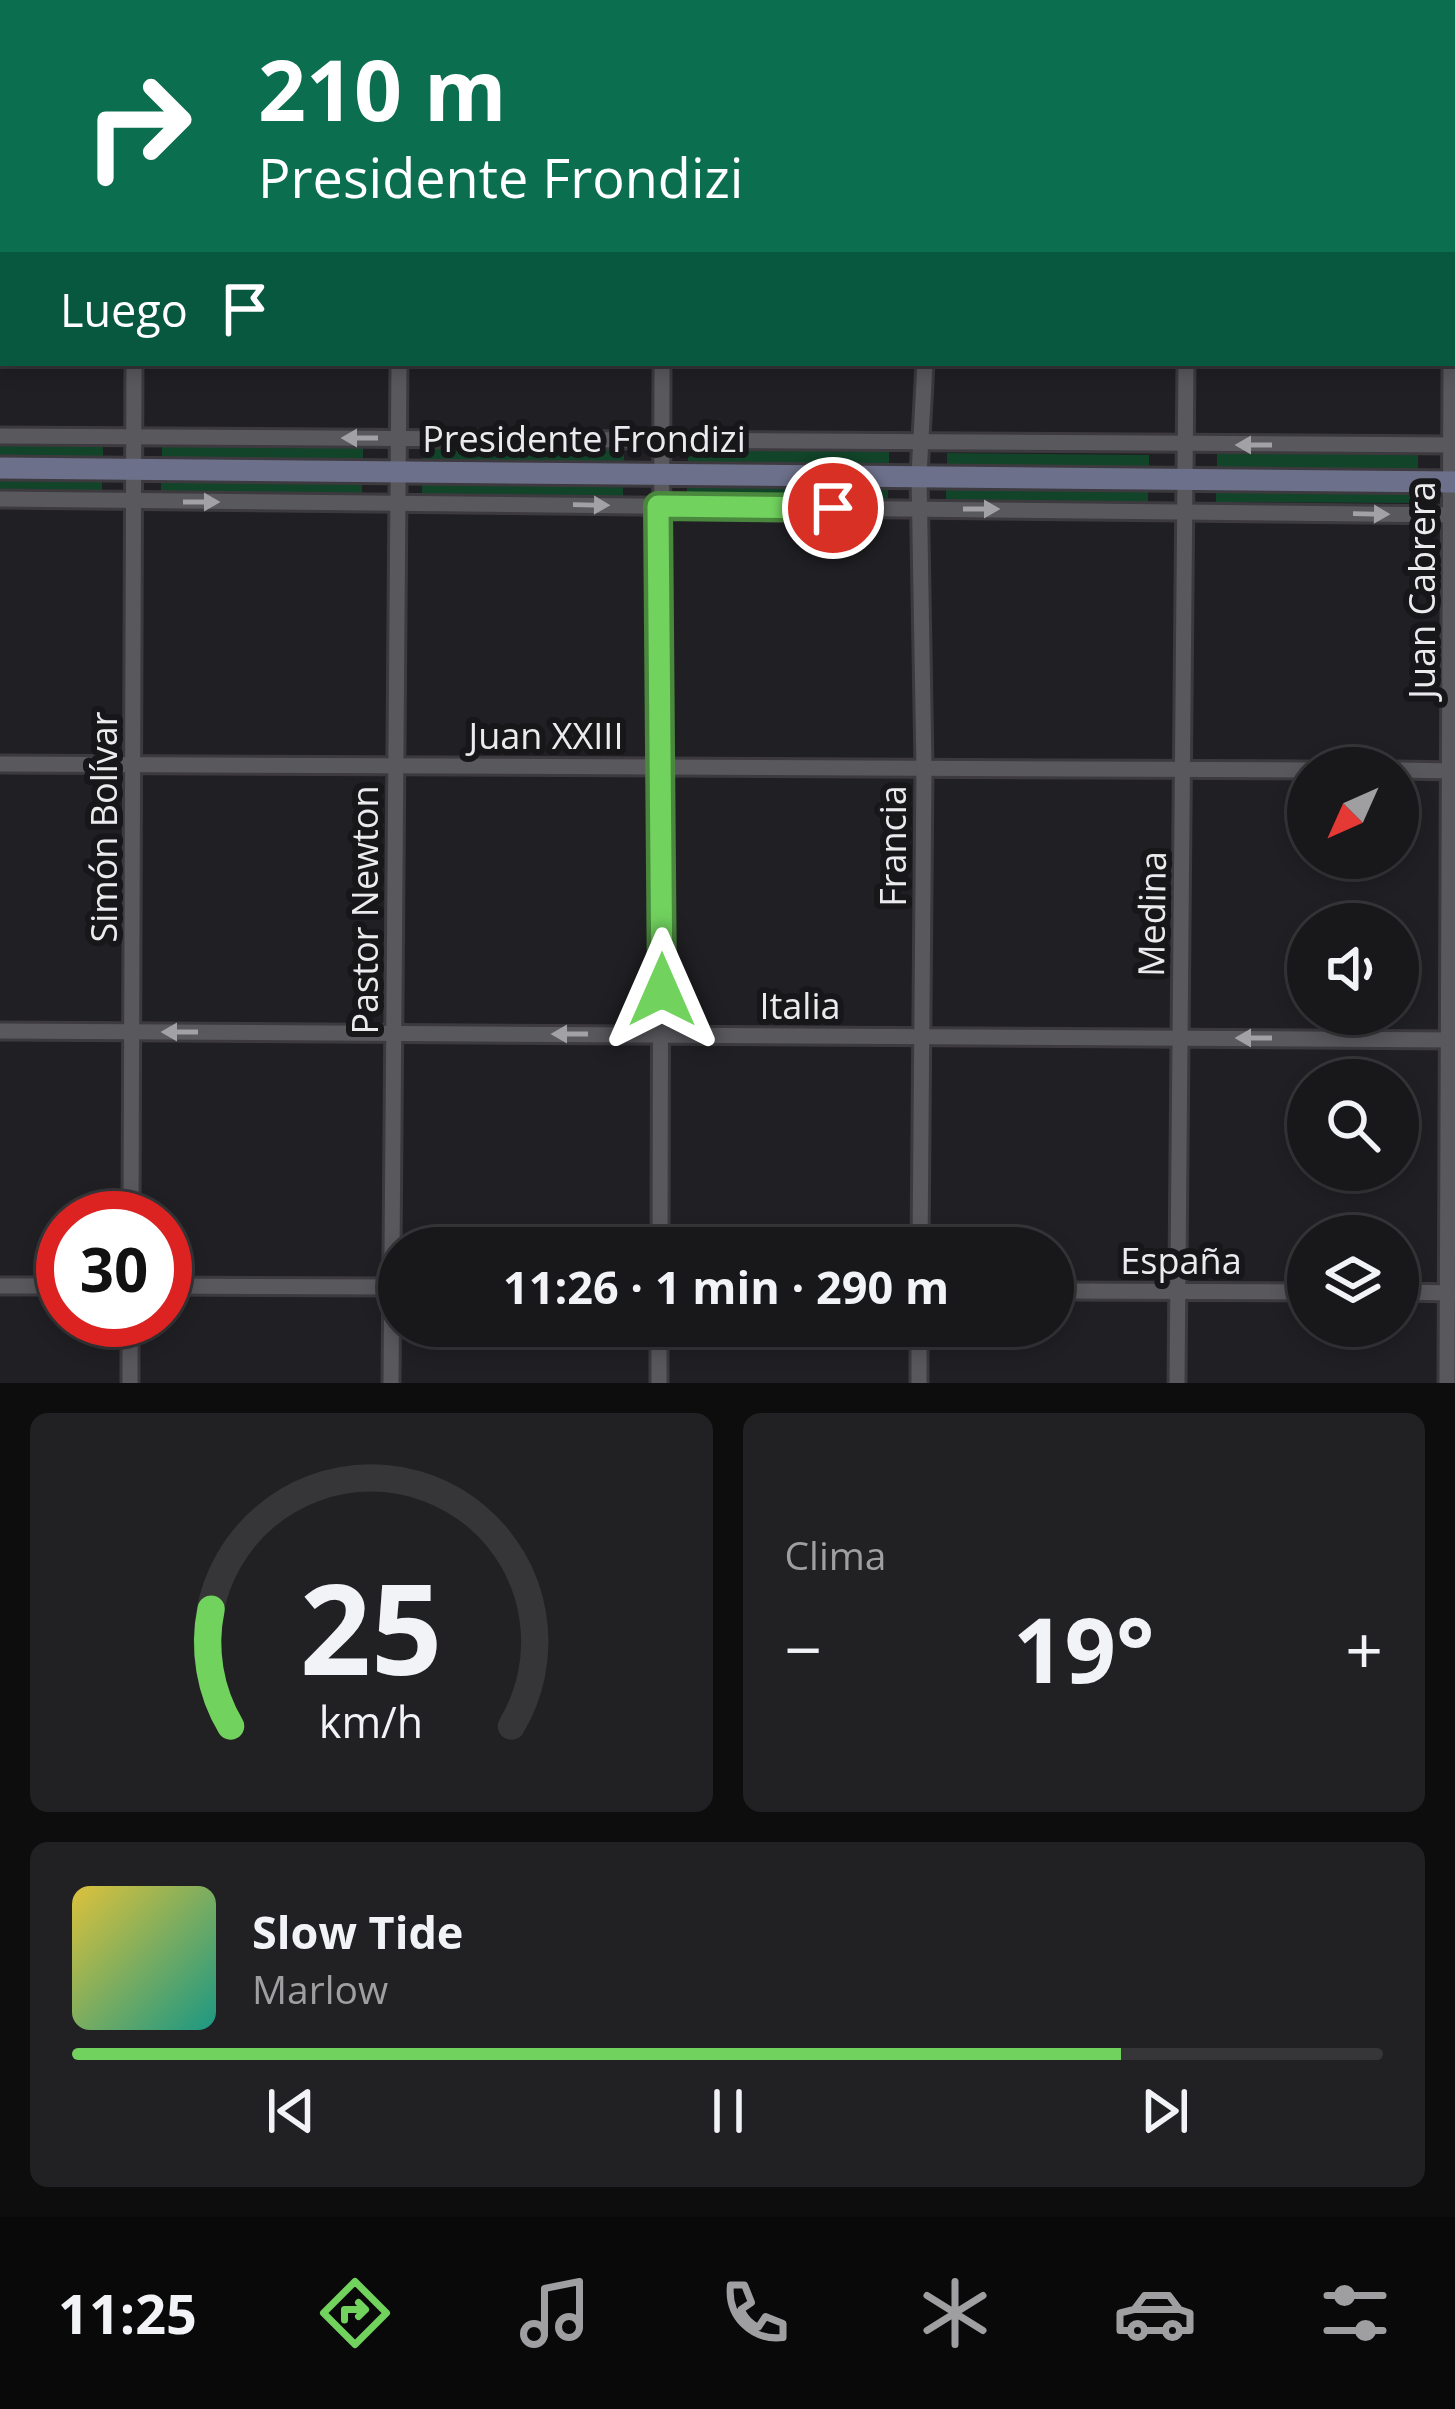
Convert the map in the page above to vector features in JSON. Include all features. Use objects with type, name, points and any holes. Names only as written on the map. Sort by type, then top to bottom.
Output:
[{"type":"main road","name":"Presidente Frondizi","points":[[0,468],[1454,482]]},
{"type":"street","name":"Simón Bolívar","points":[[131,1191],[134,366]]},
{"type":"street","name":"Pastor Newton","points":[[395,1227],[399,366]]},
{"type":"street","points":[[659,1227],[662,366]]},
{"type":"street","name":"Francia","points":[[920,1227],[924,768],[919,475],[925,366]]},
{"type":"street","name":"Medina","points":[[1177,1383],[1186,366]]},
{"type":"street","name":"Juan Cabrera","points":[[1448,1383],[1454,771],[1451,366]]},
{"type":"street","name":"Presidente Frondizi","points":[[0,436],[1452,445]]},
{"type":"street","name":"Presidente Frondizi","points":[[0,499],[1453,515]]},
{"type":"street","name":"Juan XXIII","points":[[0,764],[1287,770]]},
{"type":"street","points":[[1419,770],[1454,771]]},
{"type":"street","name":"Italia","points":[[0,1031],[1453,1040]]},
{"type":"street","points":[[0,1286],[36,1286]]},
{"type":"street","points":[[192,1286],[378,1288]]},
{"type":"street","name":"España","points":[[1074,1291],[1287,1292]]},
{"type":"street","points":[[1419,1292],[1452,1293]]},
{"type":"street","points":[[130,1347],[130,1383]]},
{"type":"street","name":"Pastor Newton","points":[[391,1383],[393,1347]]},
{"type":"street","points":[[659,1347],[659,1383]]},
{"type":"street","points":[[919,1347],[919,1383]]},
{"type":"green space","points":[[0,444],[103,445],[103,461],[0,460]]},
{"type":"green space","points":[[162,444],[363,446],[363,461],[162,460]]},
{"type":"green space","points":[[423,446],[624,447],[624,463],[423,462]]},
{"type":"green space","points":[[688,450],[889,451],[889,467],[688,466]]},
{"type":"green space","points":[[1217,452],[1418,453],[1418,469],[1217,468]]},
{"type":"green space","points":[[947,453],[1149,455],[1149,470],[947,469]]},
{"type":"green space","points":[[0,478],[102,479],[102,495],[0,494]]},
{"type":"green space","points":[[161,478],[362,480],[362,496],[161,494]]},
{"type":"green space","points":[[422,480],[623,482],[623,497],[422,496]]},
{"type":"green space","points":[[687,484],[888,486],[888,501],[687,500]]},
{"type":"green space","points":[[1216,486],[1417,487],[1417,503],[1216,502]]},
{"type":"green space","points":[[946,487],[1148,489],[1148,504],[946,503]]},
{"type":"route","points":[[662,990],[664,767],[658,506],[833,508]]}]
